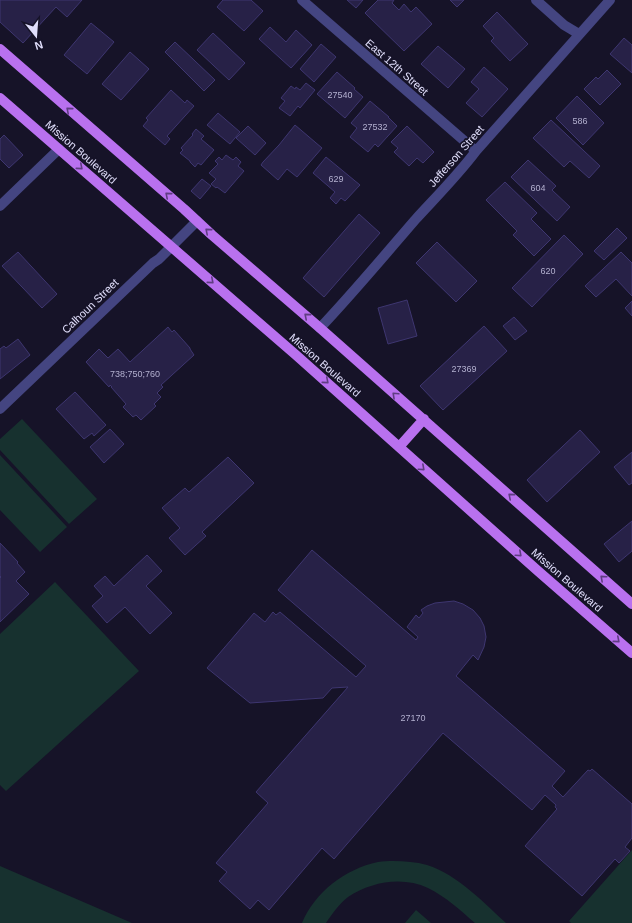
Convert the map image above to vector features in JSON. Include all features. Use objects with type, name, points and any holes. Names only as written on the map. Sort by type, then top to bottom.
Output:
[{"type":"main road","points":[[0,49],[424,419],[632,604]]},
{"type":"main road","name":"Mission Boulevard","points":[[0,98],[314,370],[533,567],[632,653]]},
{"type":"main road","points":[[399,447],[424,419]]},
{"type":"street","name":"East 12th Street","points":[[302,0],[476,151]]},
{"type":"street","points":[[536,0],[564,25],[579,34]]},
{"type":"street","name":"Jefferson Street","points":[[320,328],[610,0]]},
{"type":"street","points":[[0,206],[59,150]]},
{"type":"street","name":"Calhoun Street","points":[[0,409],[153,263],[159,259],[197,221]]},
{"type":"green space","points":[[22,419],[97,499],[69,524],[0,450],[0,439]]},
{"type":"green space","points":[[0,455],[67,527],[40,552],[0,510]]},
{"type":"green space","points":[[55,582],[139,671],[6,791],[0,785],[0,634]]},
{"type":"green space","points":[[632,850],[632,923],[571,923],[569,921]]},
{"type":"green space","points":[[393,861],[427,865],[449,875],[470,890],[506,923],[475,923],[447,900],[428,888],[408,882],[387,882],[377,884],[348,897],[326,923],[302,923],[315,901],[323,892],[343,876],[366,865]]},
{"type":"green space","points":[[0,866],[132,923],[0,923]]},
{"type":"green space","points":[[416,910],[431,923],[405,923]]},
{"type":"building","points":[[0,0],[82,0],[67,17],[56,7],[23,43],[0,22]]},
{"type":"building","points":[[223,0],[251,0],[263,11],[244,31],[217,7]]},
{"type":"building","points":[[347,0],[363,0],[356,8]]},
{"type":"building","points":[[378,0],[394,0],[392,3],[399,10],[404,4],[411,12],[416,7],[432,24],[404,51],[365,13]]},
{"type":"building","points":[[450,0],[464,0],[457,7]]},
{"type":"building","points":[[497,12],[528,44],[510,61],[491,41],[494,38],[483,26]]},
{"type":"building","points":[[91,23],[114,42],[87,74],[64,55]]},
{"type":"building","points":[[270,27],[286,42],[296,30],[312,45],[291,68],[259,39]]},
{"type":"building","points":[[213,33],[245,63],[229,80],[197,50]]},
{"type":"building","points":[[624,38],[632,45],[632,73],[610,54]]},
{"type":"building","points":[[175,42],[215,80],[204,91],[165,52]]},
{"type":"building","points":[[321,44],[336,57],[314,82],[300,69]]},
{"type":"building","points":[[438,46],[465,69],[448,88],[421,64]]},
{"type":"building","points":[[130,52],[149,69],[121,100],[102,84]]},
{"type":"building","points":[[484,67],[508,89],[482,117],[466,103],[479,89],[471,82]]},
{"type":"building","points":[[607,70],[621,84],[600,105],[584,89],[596,77],[598,79]]},
{"type":"building","points":[[337,72],[363,97],[345,118],[317,94]]},
{"type":"building","points":[[306,83],[315,90],[300,108],[298,106],[290,116],[279,108],[285,101],[281,98],[291,86],[300,90]]},
{"type":"building","points":[[171,90],[185,103],[187,100],[194,106],[167,136],[170,139],[165,145],[143,126],[148,120],[146,118]]},
{"type":"building","points":[[577,96],[604,123],[583,145],[556,118]]},
{"type":"building","points":[[370,101],[397,126],[378,147],[375,144],[368,152],[350,137],[357,128],[351,123]]},
{"type":"building","points":[[218,113],[240,132],[230,144],[207,125]]},
{"type":"building","points":[[551,120],[600,166],[589,178],[570,161],[564,167],[533,138]]},
{"type":"building","points":[[295,125],[322,148],[297,177],[287,169],[278,180],[261,165]]},
{"type":"building","points":[[248,126],[266,143],[255,155],[236,138]]},
{"type":"building","points":[[407,126],[434,152],[423,163],[417,158],[409,166],[394,152],[398,148],[391,142]]},
{"type":"building","points":[[196,129],[204,136],[201,139],[214,150],[201,165],[198,163],[195,167],[180,153],[183,150],[181,148],[193,135],[192,134]]},
{"type":"building","points":[[4,135],[23,155],[9,168],[0,159],[0,139]]},
{"type":"building","points":[[226,155],[233,160],[236,157],[241,162],[238,166],[244,171],[225,193],[211,184],[216,179],[209,173],[218,164],[215,161],[219,157],[222,160]]},
{"type":"building","points":[[326,157],[360,185],[345,201],[341,198],[336,204],[330,198],[335,192],[313,173]]},
{"type":"building","points":[[528,160],[556,186],[552,190],[570,207],[557,221],[511,177]]},
{"type":"building","points":[[202,179],[211,186],[200,199],[191,191]]},
{"type":"building","points":[[505,182],[537,213],[531,219],[551,239],[534,256],[513,235],[517,231],[486,200]]},
{"type":"building","points":[[359,214],[380,233],[324,297],[303,278]]},
{"type":"building","points":[[617,228],[627,238],[604,260],[594,251]]},
{"type":"building","points":[[564,235],[583,254],[532,307],[512,288]]},
{"type":"building","points":[[437,242],[477,281],[456,302],[416,263]]},
{"type":"building","points":[[18,252],[57,294],[42,308],[2,266]]},
{"type":"building","points":[[621,252],[632,263],[632,296],[616,279],[596,297],[585,286]]},
{"type":"building","points":[[407,300],[417,336],[388,344],[378,308]]},
{"type":"building","points":[[632,301],[632,316],[625,308]]},
{"type":"building","points":[[514,317],[527,331],[515,340],[503,326]]},
{"type":"building","points":[[484,326],[507,351],[443,410],[420,386]]},
{"type":"building","points":[[168,327],[172,332],[174,330],[190,348],[194,355],[161,385],[163,387],[157,393],[161,397],[154,404],[156,406],[141,420],[136,415],[133,417],[123,407],[126,404],[112,387],[110,385],[109,387],[86,362],[99,349],[108,358],[118,349],[130,362]]},
{"type":"building","points":[[18,339],[30,355],[0,379],[0,349],[4,346],[6,348]]},
{"type":"building","points":[[75,392],[106,425],[94,436],[92,433],[84,439],[56,409]]},
{"type":"building","points":[[110,429],[124,444],[104,463],[90,447]]},
{"type":"building","points":[[580,430],[600,452],[547,502],[527,480]]},
{"type":"building","points":[[632,452],[632,483],[629,485],[614,467]]},
{"type":"building","points":[[228,457],[254,483],[202,532],[206,536],[185,555],[169,538],[180,528],[162,508],[185,488],[189,492]]},
{"type":"building","points":[[632,521],[632,551],[619,562],[604,544]]},
{"type":"building","points":[[0,543],[18,562],[17,563],[25,572],[16,581],[29,594],[0,622],[1,577]]},
{"type":"building","points":[[312,550],[416,640],[418,637],[407,627],[416,615],[419,618],[423,613],[421,610],[427,606],[435,603],[454,601],[473,610],[480,618],[484,626],[486,637],[484,647],[478,660],[473,655],[456,676],[565,771],[552,786],[563,797],[588,770],[590,771],[592,769],[632,804],[632,838],[625,847],[630,851],[619,863],[615,859],[582,896],[525,846],[557,809],[555,807],[556,805],[545,795],[532,810],[443,733],[334,859],[322,848],[269,910],[258,900],[250,909],[219,881],[227,872],[216,863],[268,803],[256,792],[348,687],[332,688],[323,698],[250,703],[207,668],[254,613],[265,622],[273,612],[276,615],[280,612],[356,677],[366,666],[278,590]]},
{"type":"building","points":[[147,555],[162,571],[146,586],[172,613],[150,634],[125,607],[107,623],[92,606],[103,596],[94,586],[105,576],[114,586]]}]
